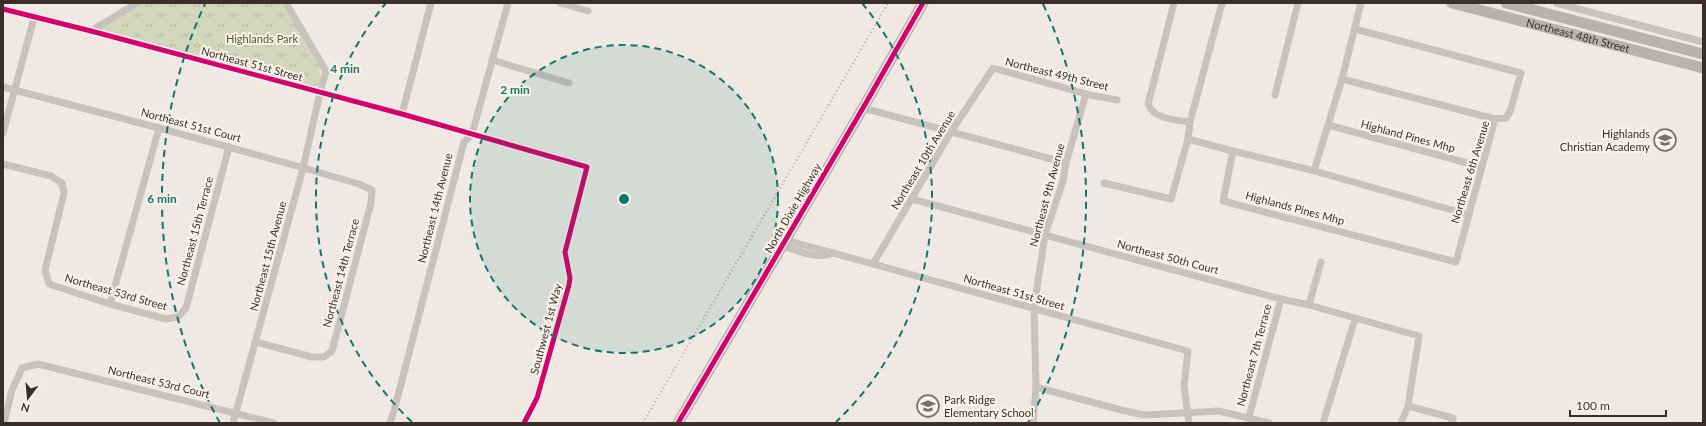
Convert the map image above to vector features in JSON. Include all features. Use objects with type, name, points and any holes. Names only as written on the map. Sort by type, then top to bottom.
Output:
[{"type":"main road","name":"North Dixie Highway","points":[[678,423],[864,108],[923,3]]},
{"type":"main road","name":"Northeast 48th Street","points":[[1452,3],[1703,68]]},
{"type":"main road","name":"Northeast 48th Street","points":[[1506,3],[1703,54]]},
{"type":"street","points":[[91,31],[137,3]]},
{"type":"street","name":"Northeast 15th Avenue","points":[[233,423],[303,168],[326,71],[286,3]]},
{"type":"street","points":[[402,114],[431,3]]},
{"type":"street","name":"Northeast 14th Avenue","points":[[390,423],[464,142],[472,134],[508,3]]},
{"type":"street","points":[[560,3],[588,11]]},
{"type":"street","points":[[1174,3],[1148,104],[1150,110],[1165,118],[1190,122]]},
{"type":"street","points":[[1104,183],[1171,199],[1188,139],[1190,122],[1222,3]]},
{"type":"street","points":[[1275,96],[1298,3]]},
{"type":"street","points":[[1314,171],[1342,79],[1361,3]]},
{"type":"street","points":[[1556,3],[1703,42]]},
{"type":"street","name":"Northeast 51st Street","points":[[3,9],[402,114],[587,167]]},
{"type":"street","points":[[3,133],[34,18]]},
{"type":"street","name":"Northeast 6th Avenue","points":[[1354,29],[1521,72],[1510,112],[1506,118],[1495,119],[1456,262]]},
{"type":"street","points":[[492,60],[570,83]]},
{"type":"street","name":"Northeast 49th Street","points":[[993,68],[1086,94],[1116,100]]},
{"type":"street","name":"Northeast 10th Avenue","points":[[873,264],[951,132],[993,68]]},
{"type":"street","points":[[1342,79],[1495,119]]},
{"type":"street","name":"Northeast 51st Court","points":[[3,87],[229,147],[359,184],[372,190]]},
{"type":"street","name":"Northeast 9th Avenue","points":[[1033,423],[1036,387],[1034,308],[1045,235],[1063,181],[1066,163],[1086,94]]},
{"type":"street","points":[[864,108],[1066,163]]},
{"type":"street","name":"Highland Pines Mhp","points":[[1328,125],[1482,167]]},
{"type":"street","points":[[110,304],[159,128]]},
{"type":"street","points":[[1188,139],[1314,171],[1468,215]]},
{"type":"street","name":"Northeast 15th Terrace","points":[[178,317],[186,308],[229,147]]},
{"type":"street","name":"Highlands Pines Mhp","points":[[1233,151],[1223,201],[1456,262]]},
{"type":"street","name":"Northeast 53rd Street","points":[[3,164],[52,176],[62,183],[64,193],[45,270],[49,284],[110,304],[166,319],[178,317]]},
{"type":"street","name":"Southwest 1st Way","points":[[524,423],[537,398],[569,285],[570,278],[565,252],[587,167]]},
{"type":"street","name":"Northeast 14th Terrace","points":[[256,342],[312,357],[324,357],[332,351],[371,204],[372,190]]},
{"type":"street","name":"Northeast 50th Court","points":[[912,199],[1281,299],[1309,305],[1418,336],[1408,406]]},
{"type":"street","name":"Northeast 51st Street","points":[[784,243],[814,256],[826,256],[834,253],[1188,351],[1184,386],[1188,412]]},
{"type":"street","points":[[1309,305],[1322,262]]},
{"type":"street","name":"Northeast 7th Terrace","points":[[1249,417],[1281,299]]},
{"type":"street","points":[[1323,423],[1355,319]]},
{"type":"street","name":"Northeast 53rd Court","points":[[4,423],[12,390],[22,368],[38,364],[236,412],[274,423]]},
{"type":"street","points":[[1036,387],[1144,415],[1219,411],[1269,423]]},
{"type":"street","points":[[1401,423],[1408,406],[1452,420]]},
{"type":"street","points":[[1188,412],[1189,423]]},
{"type":"green space","name":"Highlands Park","points":[[141,3],[283,3],[320,68],[321,78],[319,85],[311,87],[103,34],[101,29],[103,25]]},
{"type":"railway","points":[[643,423],[888,3]]},
{"type":"cycle path","points":[[678,423],[923,3]]},
{"type":"cycle path","points":[[3,9],[402,114],[587,167],[565,252],[570,278],[569,285],[537,398],[524,423]]},
{"type":"place","name":"Highlands Christian Academy","points":[[1665,140]]},
{"type":"place","name":"Park Ridge Elementary School","points":[[928,406]]}]
